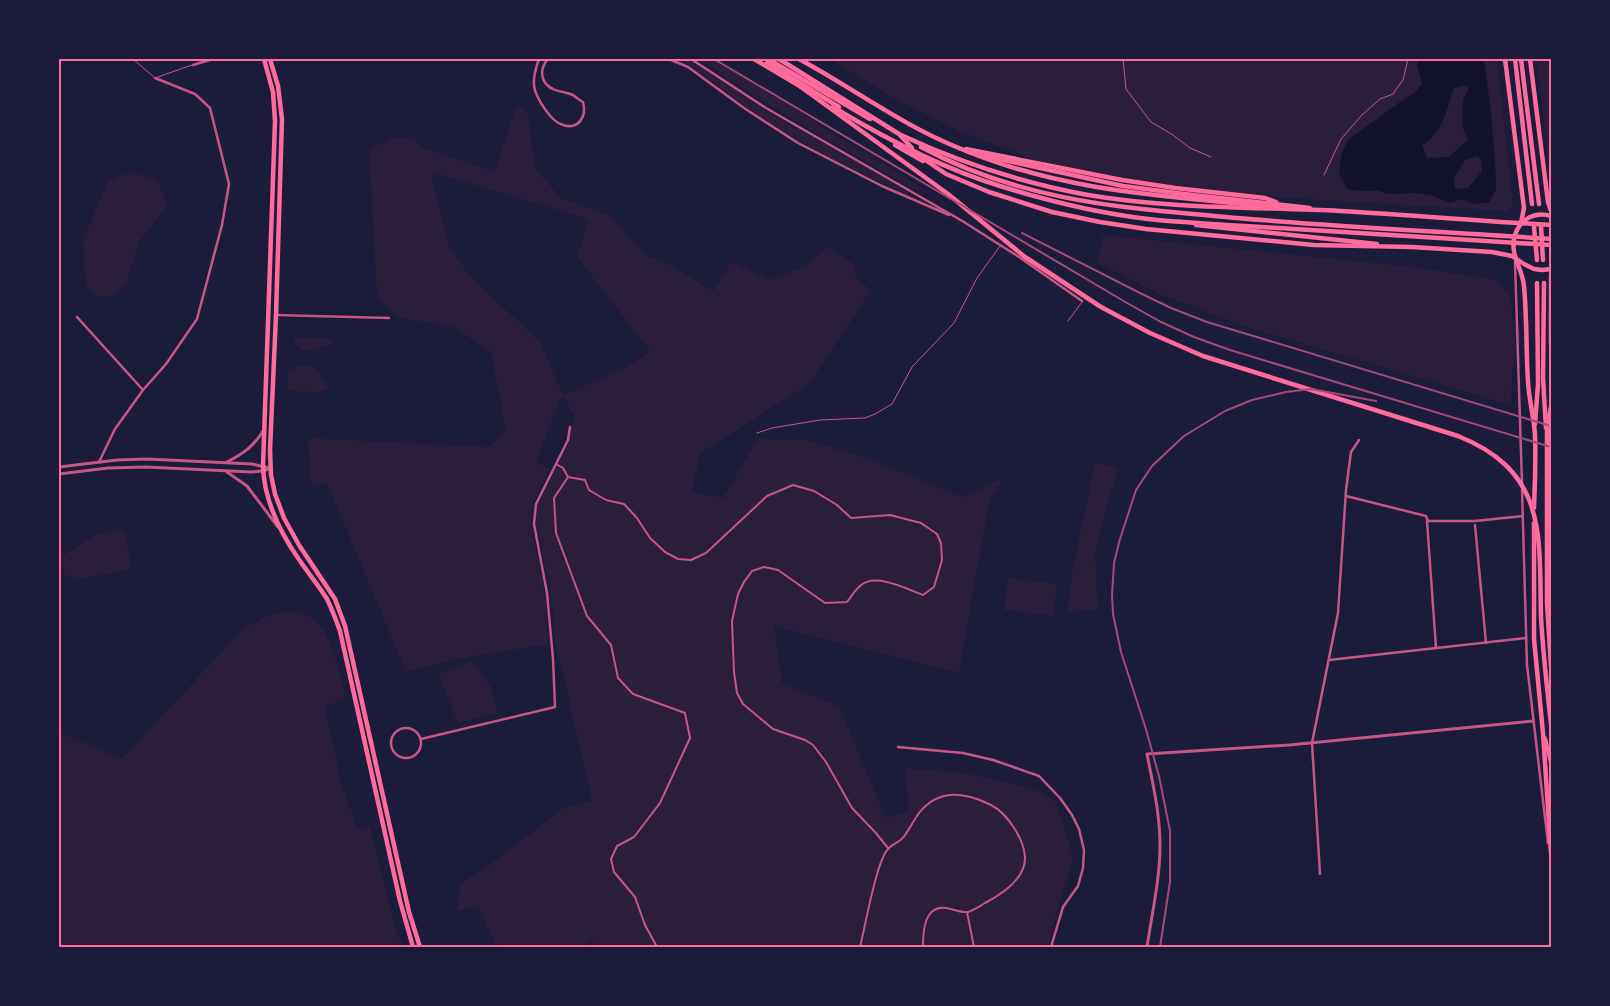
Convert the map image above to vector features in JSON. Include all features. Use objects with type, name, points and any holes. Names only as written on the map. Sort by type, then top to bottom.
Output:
[{"type":"main road","points":[[264,59],[273,92],[275,121],[263,468],[272,506],[282,532],[327,600],[340,631],[400,901],[413,947]]},
{"type":"main road","points":[[270,59],[278,86],[281,108],[270,468],[273,489],[284,518],[299,545],[330,590],[344,620],[409,912],[420,947]]},
{"type":"main road","points":[[754,59],[891,140],[944,166],[997,186],[1046,200],[1090,209],[1225,229],[1412,247],[1492,252],[1508,255],[1534,269],[1551,269]]},
{"type":"main road","points":[[760,59],[808,87],[895,145],[946,174],[1024,204],[1119,226],[1314,245],[1412,247]]},
{"type":"main road","points":[[768,59],[853,110],[954,158],[996,173],[1088,195],[1147,202],[1231,208],[1339,211],[1551,225]]},
{"type":"main road","points":[[778,59],[941,158],[981,175],[1028,190],[1145,210],[1393,229],[1551,238]]},
{"type":"main road","points":[[799,59],[895,117],[952,146],[1029,173],[1093,187],[1163,196],[1295,208],[1520,224],[1532,216],[1543,214],[1551,216]]},
{"type":"main road","points":[[1505,59],[1524,208],[1523,217],[1514,237],[1514,250],[1515,258],[1524,280],[1528,384],[1534,433]]},
{"type":"main road","points":[[1515,59],[1532,204]]},
{"type":"main road","points":[[1521,59],[1539,204]]},
{"type":"main road","points":[[1530,59],[1548,202],[1551,211]]},
{"type":"main road","points":[[801,87],[948,194],[1025,257],[1101,307],[1150,333],[1203,356],[1458,436],[1482,448],[1506,464],[1525,489],[1536,521],[1540,551],[1543,648],[1551,724]]},
{"type":"main road","points":[[854,117],[859,109]]},
{"type":"main road","points":[[899,134],[915,152],[946,174]]},
{"type":"main road","points":[[952,146],[1077,176],[1151,190],[1339,211]]},
{"type":"main road","points":[[952,146],[1122,180],[1265,198],[1295,208]]},
{"type":"main road","points":[[1147,218],[1551,245]]},
{"type":"main road","points":[[1541,226],[1544,260]]},
{"type":"main road","points":[[1534,227],[1537,260]]},
{"type":"main road","points":[[1551,276],[1551,344]]},
{"type":"main road","points":[[1537,283],[1538,384],[1534,433],[1534,623],[1537,679],[1544,733],[1551,853]]},
{"type":"main road","points":[[1544,283],[1543,378],[1547,431],[1547,603],[1551,666]]},
{"type":"main road","points":[[1547,431],[1551,406]]},
{"type":"main road","points":[[1544,733],[1551,763]]},
{"type":"street","points":[[193,65],[213,59]]},
{"type":"street","points":[[539,59],[534,74],[534,86],[541,104],[563,126],[580,123],[584,115],[583,102],[545,83],[542,70],[544,63],[548,59]]},
{"type":"street","points":[[669,59],[688,68],[744,108],[798,143],[882,186],[964,222]]},
{"type":"street","points":[[691,59],[766,108],[964,222],[1019,257],[1082,301]]},
{"type":"street","points":[[99,462],[115,429],[143,390],[166,364],[197,319],[222,225],[229,184],[210,108],[195,94],[155,78]]},
{"type":"street","points":[[1515,258],[1526,638],[1533,721],[1551,866]]},
{"type":"street","points":[[276,315],[389,318]]},
{"type":"street","points":[[77,317],[143,390]]},
{"type":"street","points":[[226,463],[248,450],[265,428]]},
{"type":"street","points":[[421,739],[554,707],[553,660],[547,593],[534,524],[536,504],[568,440],[570,428]]},
{"type":"street","points":[[1320,874],[1312,743],[1338,613],[1351,452],[1358,440]]},
{"type":"street","points":[[59,467],[99,462],[147,460],[226,463],[263,468]]},
{"type":"street","points":[[556,464],[563,468],[568,477]]},
{"type":"street","points":[[59,474],[132,467],[224,470],[270,468]]},
{"type":"street","points":[[224,470],[247,486],[282,532]]},
{"type":"street","points":[[568,477],[585,480],[589,490],[606,500],[624,504],[637,518],[650,538],[664,552],[678,559],[691,560],[706,553],[767,496],[793,485],[814,491],[837,505],[851,518],[890,515],[922,523],[937,534],[942,543],[942,560],[934,588],[923,596],[877,580],[861,584],[847,602],[825,603],[778,570],[764,567],[752,571],[744,582],[738,594],[732,621],[734,672],[737,693],[743,704],[773,729],[805,740],[813,745],[826,762],[852,808],[888,848]]},
{"type":"street","points":[[568,477],[554,498],[556,533],[586,616],[611,645],[618,678],[633,694],[685,713],[688,723],[690,738],[660,803],[634,837],[617,846],[611,859],[614,872],[635,897],[645,925],[656,947]]},
{"type":"street","points":[[1346,496],[1426,516],[1428,521],[1475,521],[1523,516]]},
{"type":"street","points":[[1427,519],[1436,648]]},
{"type":"street","points":[[1475,525],[1486,643]]},
{"type":"street","points":[[1329,660],[1526,638]]},
{"type":"street","points":[[1147,947],[1158,879],[1160,843],[1158,818],[1147,754],[1312,743],[1533,721]]},
{"type":"street","points":[[406,728],[415,731],[421,739],[420,749],[414,756],[409,758],[399,757],[390,745],[396,731],[406,728]]},
{"type":"street","points":[[898,747],[963,753],[993,760],[1039,776],[1060,798],[1079,829],[1084,850],[1083,868],[1078,886],[1063,907],[1051,947]]},
{"type":"street","points":[[860,947],[880,863],[888,848],[900,842],[920,812],[937,798],[949,795],[963,795],[978,799],[996,808],[1018,833],[1025,859],[1022,871],[1009,888],[995,898],[967,912],[943,908],[936,909],[928,916],[923,928],[922,947]]},
{"type":"street","points":[[967,912],[974,947]]},
{"type":"lane","points":[[133,59],[155,78],[193,65]]},
{"type":"lane","points":[[1123,59],[1126,89],[1151,122],[1190,148],[1211,157]]},
{"type":"lane","points":[[1324,176],[1341,139],[1362,115],[1380,99],[1393,94],[1403,80],[1408,59]]},
{"type":"lane","points":[[757,432],[820,420],[865,418],[892,404],[912,367],[954,323],[977,278],[1000,246]]},
{"type":"lane","points":[[1068,321],[1082,301]]},
{"type":"shaded area","points":[[678,59],[693,62],[768,112],[909,192],[909,194],[832,159],[803,143],[763,118],[688,64]]},
{"type":"shaded area","points":[[699,59],[712,59],[769,91],[830,132],[932,195],[911,188],[771,106]]},
{"type":"shaded area","points":[[831,59],[1497,59],[1513,206],[1507,211],[1303,199],[1162,185],[1100,175],[1034,160],[961,132],[892,97]]},
{"type":"shaded area","points":[[1419,59],[1484,59],[1492,121],[1496,177],[1496,190],[1489,202],[1474,204],[1462,199],[1450,203],[1431,195],[1416,193],[1388,194],[1379,191],[1347,189],[1339,173],[1341,155],[1349,139],[1414,93],[1422,84],[1417,66]],"holes":[[[1466,85],[1469,89],[1463,99],[1462,126],[1468,139],[1449,157],[1427,158],[1422,145],[1440,127],[1454,88]],[[1478,156],[1481,161],[1482,171],[1468,188],[1455,189],[1454,178],[1465,160]]]},
{"type":"shaded area","points":[[1537,59],[1551,59],[1551,196]]},
{"type":"shaded area","points":[[517,104],[528,115],[535,168],[561,198],[609,215],[647,256],[668,264],[713,291],[732,262],[769,280],[807,266],[827,247],[855,265],[855,277],[871,290],[810,383],[701,453],[691,492],[723,498],[758,439],[808,440],[875,461],[962,497],[1003,478],[989,502],[959,673],[774,626],[782,683],[839,706],[886,818],[909,812],[905,768],[964,773],[1028,787],[1054,800],[1064,825],[1073,858],[1048,947],[596,947],[591,940],[579,947],[508,947],[495,943],[478,906],[457,911],[460,884],[488,866],[562,809],[592,801],[555,639],[551,594],[536,524],[537,505],[570,440],[574,415],[562,395],[536,462],[549,469],[532,503],[531,524],[545,594],[549,644],[455,659],[406,672],[327,483],[311,486],[308,438],[489,447],[506,431],[491,352],[452,326],[399,318],[377,296],[369,149],[391,138],[414,139],[420,147],[494,172]],"holes":[[[431,172],[589,219],[577,257],[650,351],[626,368],[563,395],[540,342],[470,276],[450,248]]]},
{"type":"shaded area","points":[[130,172],[157,179],[168,205],[139,242],[127,282],[115,295],[99,297],[87,287],[83,239],[108,182]]},
{"type":"shaded area","points":[[1103,235],[1413,267],[1496,280],[1511,298],[1514,340],[1511,405],[1246,327],[1157,293],[1097,262]]},
{"type":"shaded area","points":[[295,337],[334,339],[333,345],[323,345],[316,351],[301,350],[295,344]]},
{"type":"shaded area","points":[[297,365],[314,367],[314,370],[320,373],[329,388],[321,392],[288,391],[288,371],[296,371]]},
{"type":"shaded area","points":[[1095,462],[1119,468],[1095,553],[1098,610],[1067,612],[1072,574]]},
{"type":"shaded area","points":[[124,529],[132,569],[74,580],[64,574],[62,556],[96,535]]},
{"type":"shaded area","points":[[1008,578],[1057,584],[1053,616],[1004,610]]},
{"type":"shaded area","points":[[284,612],[301,613],[311,617],[324,632],[334,654],[347,698],[325,706],[342,786],[358,829],[370,826],[402,947],[59,947],[59,732],[122,759],[244,628],[263,618]]},
{"type":"shaded area","points":[[472,662],[490,685],[498,713],[458,723],[438,674],[456,666]]},
{"type":"railway","points":[[714,59],[1161,322],[1230,350],[1551,447]]},
{"type":"railway","points":[[1022,233],[1171,308],[1207,322],[1551,426]]},
{"type":"railway","points":[[1160,947],[1170,882],[1170,831],[1159,776],[1121,652],[1113,614],[1112,595],[1114,563],[1136,490],[1152,466],[1184,436],[1225,411],[1252,400],[1286,392],[1311,389],[1376,401]]}]
